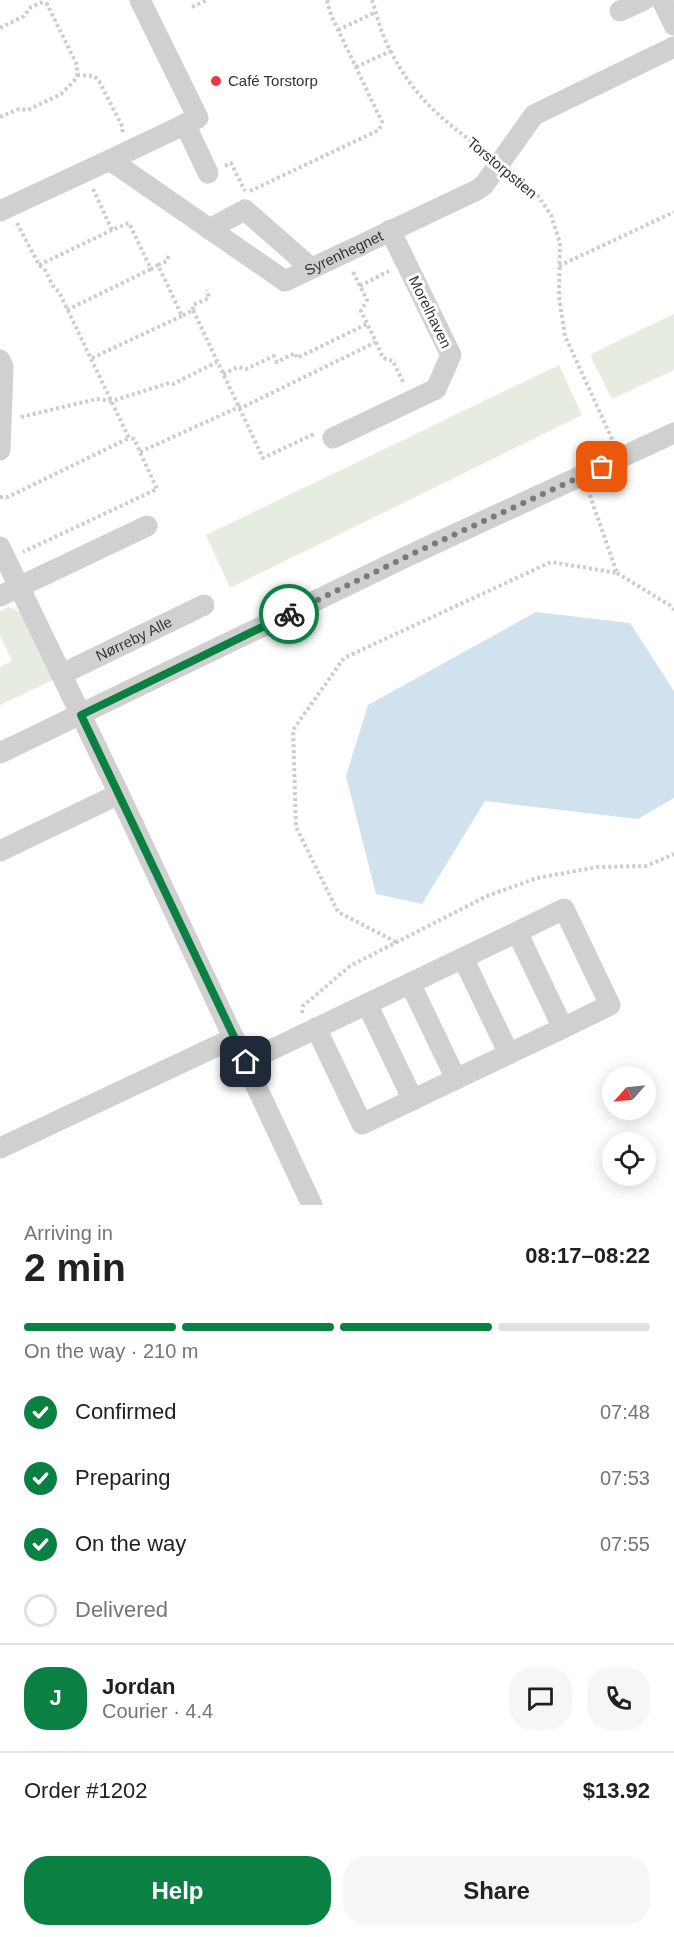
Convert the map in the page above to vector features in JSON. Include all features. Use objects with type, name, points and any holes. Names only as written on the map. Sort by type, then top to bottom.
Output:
[{"type":"street","points":[[3,202],[84,172],[198,118],[140,0]]},
{"type":"street","points":[[620,11],[644,0]]},
{"type":"street","points":[[662,0],[674,25]]},
{"type":"street","name":"Syrenhegnet","points":[[114,158],[209,229],[285,281],[477,190],[484,185],[534,115],[674,47]]},
{"type":"street","points":[[185,124],[208,173]]},
{"type":"street","points":[[209,229],[245,210],[311,268]]},
{"type":"street","name":"Morelhaven","points":[[333,438],[436,389],[451,355],[390,230]]},
{"type":"street","points":[[0,360],[3,367],[0,450]]},
{"type":"street","points":[[0,753],[410,555],[674,433]]},
{"type":"street","points":[[0,596],[147,526]]},
{"type":"street","points":[[3,554],[119,794],[312,1205]]},
{"type":"street","name":"Nørreby Alle","points":[[62,674],[204,605]]},
{"type":"street","points":[[0,851],[119,794]]},
{"type":"street","points":[[246,1062],[309,1031],[564,909],[610,1005],[362,1124],[309,1031]]},
{"type":"street","points":[[517,932],[563,1028]]},
{"type":"street","points":[[463,958],[509,1054]]},
{"type":"street","points":[[410,983],[456,1079]]},
{"type":"street","points":[[367,1004],[413,1100]]},
{"type":"street","points":[[0,1148],[234,1038]]},
{"type":"path","points":[[0,28],[24,16],[32,7],[45,0],[76,65],[77,75],[61,94],[27,110],[19,109],[0,117]]},
{"type":"path","points":[[192,7],[207,0]]},
{"type":"path","points":[[208,173],[231,163],[246,193],[379,130],[382,122],[331,15],[327,0]]},
{"type":"path","name":"Torstorpstien","points":[[372,0],[391,51],[411,87],[445,122],[534,190],[551,215],[560,243],[559,297],[565,336],[621,458]]},
{"type":"path","points":[[338,30],[376,12]]},
{"type":"path","points":[[356,67],[391,51]]},
{"type":"path","points":[[77,75],[94,76],[104,88],[123,128],[114,158]]},
{"type":"path","points":[[84,172],[112,230]]},
{"type":"path","points":[[3,202],[67,310],[129,438]]},
{"type":"path","points":[[559,266],[674,212]]},
{"type":"path","points":[[39,265],[129,223],[151,269]]},
{"type":"path","points":[[343,252],[367,300],[361,311],[367,324],[383,358],[393,361],[412,400]]},
{"type":"path","points":[[67,310],[167,261],[169,255]]},
{"type":"path","points":[[360,286],[406,263]]},
{"type":"path","points":[[158,265],[182,315]]},
{"type":"path","points":[[207,290],[209,298],[193,305],[193,310],[263,458],[320,431],[333,438]]},
{"type":"path","points":[[92,358],[193,310]]},
{"type":"path","points":[[223,374],[238,367],[246,369],[274,356],[277,362],[295,353],[297,358],[367,324]]},
{"type":"path","points":[[140,452],[243,407],[376,342]]},
{"type":"path","points":[[2,422],[97,399],[112,401],[173,384],[217,362]]},
{"type":"path","points":[[0,497],[8,497],[129,438],[134,439],[157,489],[3,554]]},
{"type":"path","points":[[583,476],[617,573]]},
{"type":"path","points":[[396,942],[338,912],[296,827],[293,730],[344,658],[551,562],[617,573],[674,610]]},
{"type":"path","points":[[309,1031],[303,1006],[350,966],[488,896],[537,878],[598,867],[646,866],[674,854]]},
{"type":"shaded area","points":[[674,314],[674,370],[612,399],[591,354]]},
{"type":"shaded area","points":[[559,365],[582,415],[230,588],[206,535]]},
{"type":"shaded area","points":[[9,607],[20,612],[53,680],[0,705],[0,667],[12,661],[0,635],[0,611]]},
{"type":"water","points":[[536,612],[630,623],[674,691],[674,798],[638,819],[485,801],[422,904],[376,894],[346,776],[368,705]]},
{"type":"way so far","points":[[289,614],[410,555],[602,467]]},
{"type":"place","name":"Café Torstorp","points":[[216,81]]},
{"type":"route","points":[[246,1062],[81,715],[289,614]]}]
